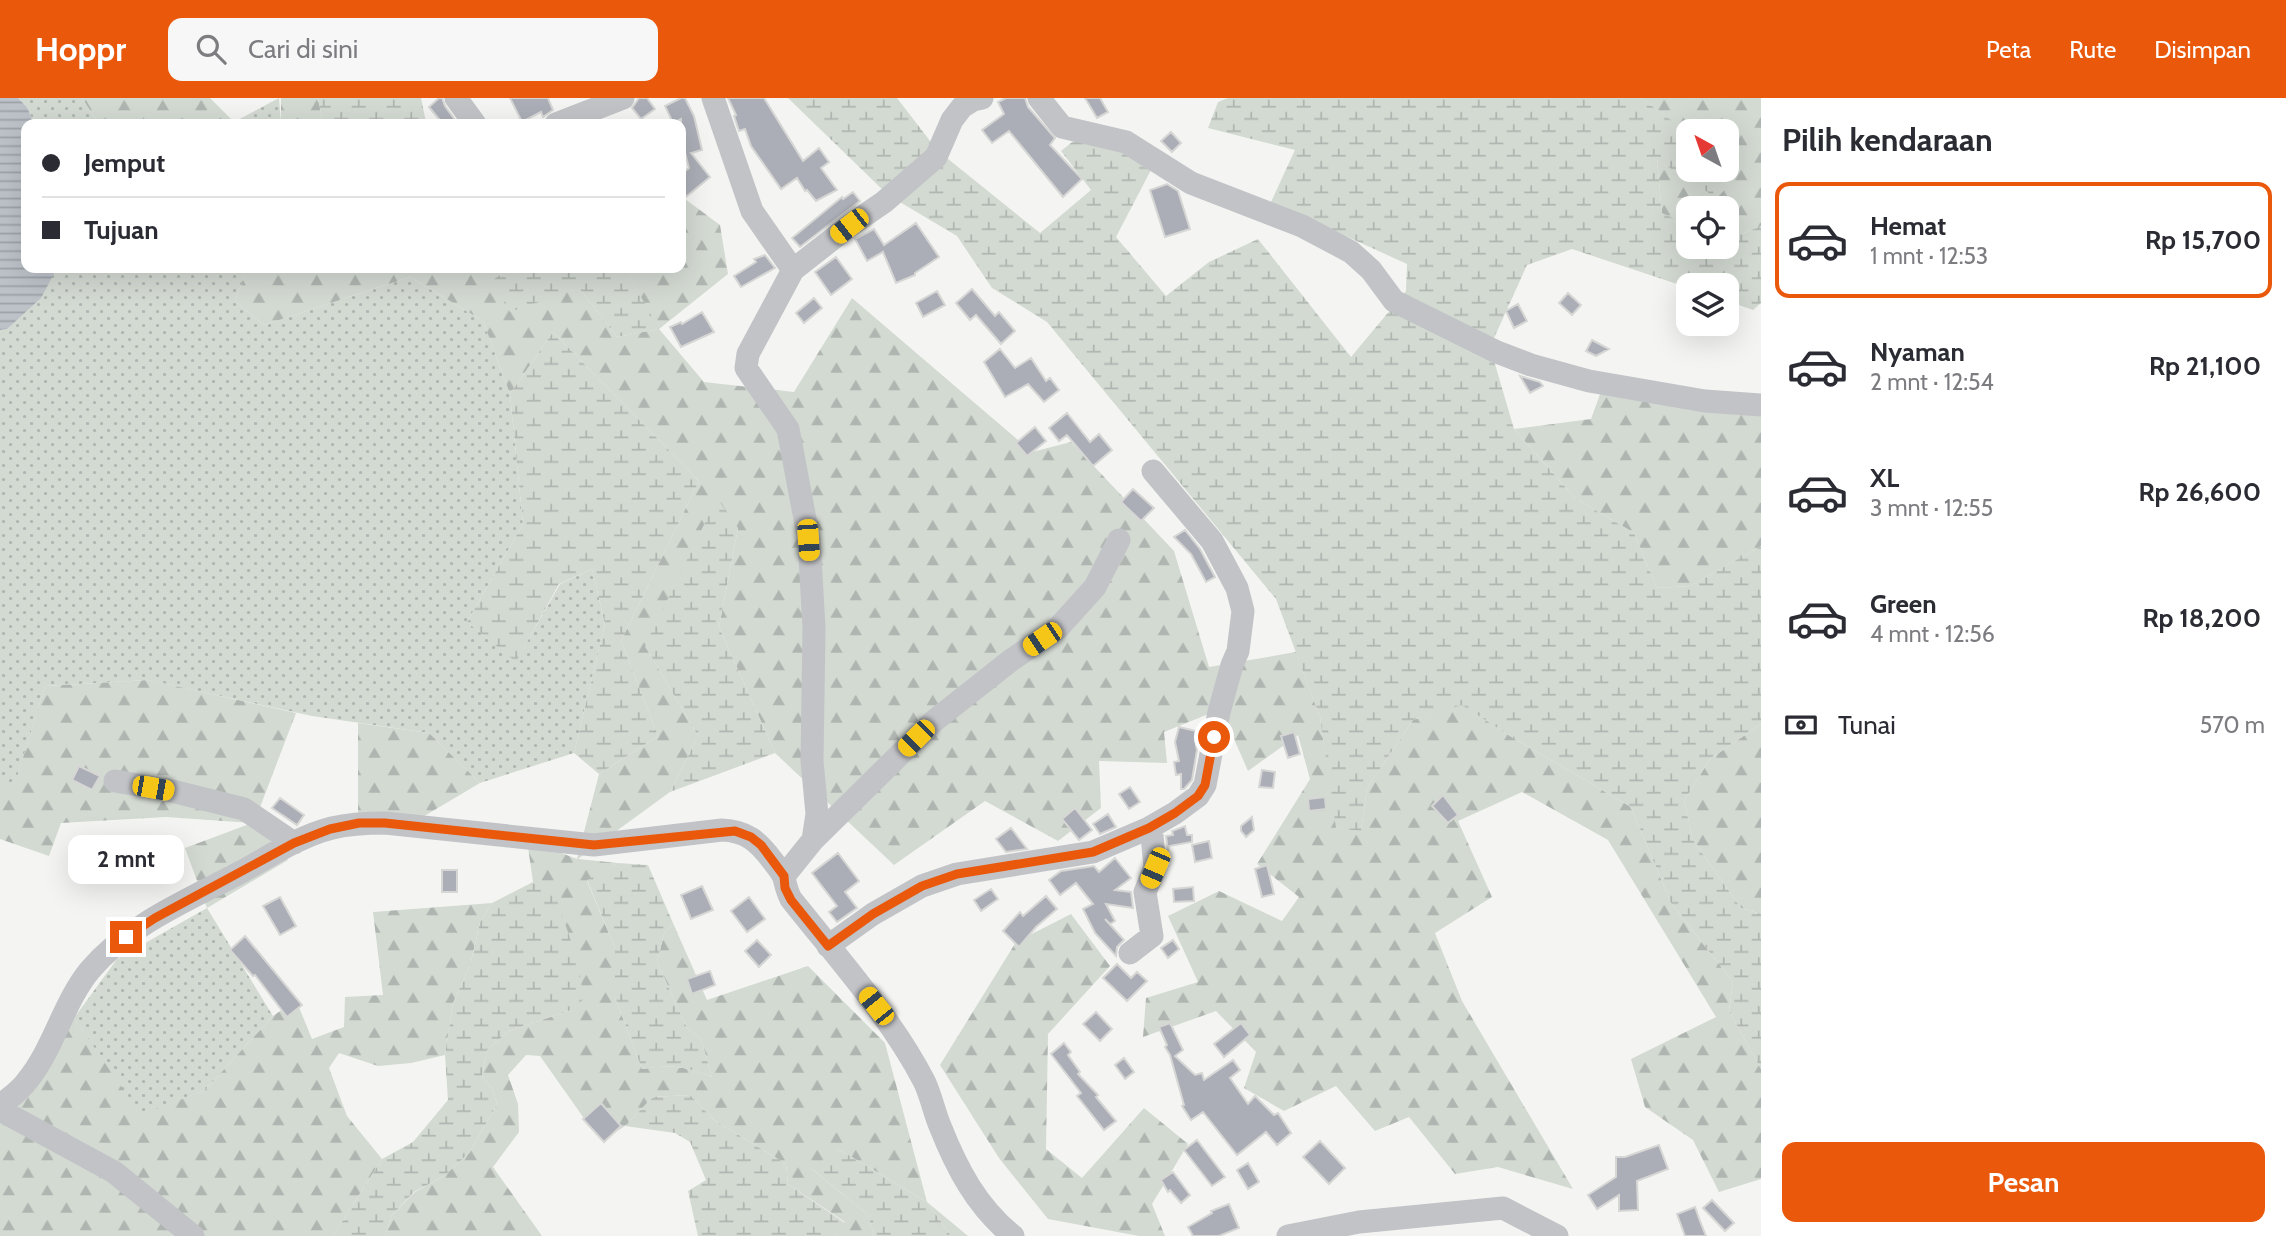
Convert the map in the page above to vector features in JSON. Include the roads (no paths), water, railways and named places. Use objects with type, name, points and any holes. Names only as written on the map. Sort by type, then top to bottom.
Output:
[{"type":"street","points":[[456,98],[471,119]]},
{"type":"street","points":[[569,119],[623,98]]},
{"type":"street","points":[[713,98],[752,211],[793,270]]},
{"type":"street","points":[[1039,98],[1062,127],[1126,142],[1191,183],[1302,226],[1350,252],[1371,270],[1394,301],[1497,352],[1531,365],[1589,381],[1705,401],[1761,405]]},
{"type":"street","points":[[813,840],[817,814],[812,761],[814,628],[808,540],[788,429],[746,368],[748,354],[793,270],[884,202],[936,157],[952,120],[966,101]]},
{"type":"street","points":[[828,946],[873,914],[922,886],[957,874],[1093,852],[1149,828],[1198,796],[1205,785],[1219,712],[1238,651],[1243,611],[1237,588],[1212,541],[1153,471]]},
{"type":"street","points":[[784,876],[813,840],[934,722],[1010,661],[1058,628],[1095,587],[1119,540]]},
{"type":"street","points":[[115,781],[172,791],[243,809],[294,843]]},
{"type":"street","points":[[192,1236],[114,1172],[0,1108],[26,1083],[36,1069],[74,993],[90,970],[126,937],[155,918],[294,843],[330,829],[359,823],[385,823],[594,845],[735,831],[751,837],[761,845],[784,876],[785,888],[791,900],[876,1006],[925,1082],[940,1127],[971,1191],[993,1220],[1013,1236]]},
{"type":"street","points":[[1130,953],[1152,936],[1145,892],[1155,868],[1149,828]]},
{"type":"street","points":[[1288,1236],[1359,1222],[1503,1208],[1557,1236]]}]
